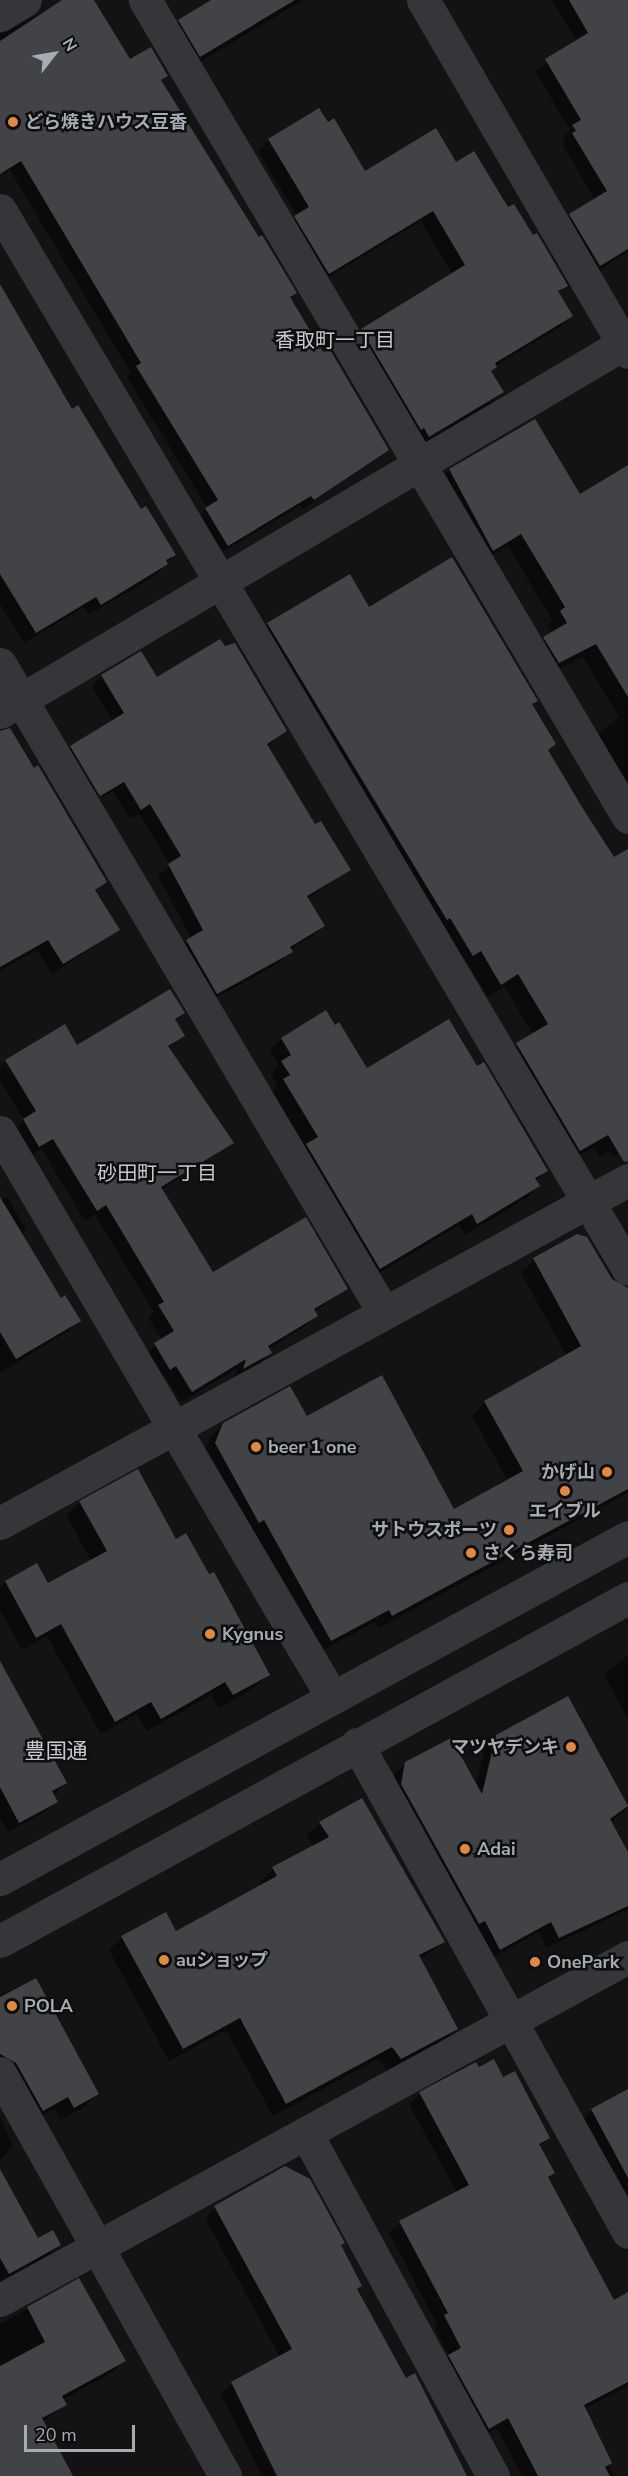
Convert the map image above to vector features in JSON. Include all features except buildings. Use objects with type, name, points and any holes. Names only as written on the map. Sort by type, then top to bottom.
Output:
[{"type":"street","points":[[0,15],[25,0]]},
{"type":"street","points":[[146,0],[628,817]]},
{"type":"street","points":[[11,706],[419,464],[626,345],[423,0]]},
{"type":"street","points":[[0,210],[628,1269]]},
{"type":"street","points":[[0,664],[11,706],[384,1313]]},
{"type":"street","points":[[0,1132],[332,1697]]},
{"type":"street","points":[[0,1523],[628,1180]]},
{"type":"street","points":[[0,1879],[628,1538]]},
{"type":"street","points":[[0,1941],[628,1598]]},
{"type":"street","points":[[357,1744],[628,2232]]},
{"type":"street","points":[[0,2300],[628,1958]]},
{"type":"street","points":[[0,2073],[225,2476]]},
{"type":"street","points":[[306,2133],[493,2476]]},
{"type":"place","name":"どら焼きハウス豆香","points":[[13,122]]},
{"type":"place","name":"beer 1 one","points":[[256,1447]]},
{"type":"place","name":"かげ山","points":[[607,1472]]},
{"type":"place","name":"エイブル","points":[[565,1491]]},
{"type":"place","name":"サトウスポーツ","points":[[509,1530]]},
{"type":"place","name":"さくら寿司","points":[[471,1553]]},
{"type":"place","name":"Kygnus","points":[[210,1634]]},
{"type":"place","name":"マツヤデンキ","points":[[571,1747]]},
{"type":"place","name":"Adai","points":[[465,1849]]},
{"type":"place","name":"auショップ","points":[[164,1960]]},
{"type":"place","name":"OnePark","points":[[535,1962]]},
{"type":"place","name":"POLA","points":[[12,2006]]},
{"type":"district","name":"香取町一丁目","points":[[335,340]]},
{"type":"district","name":"砂田町一丁目","points":[[157,1173]]},
{"type":"district","name":"豊国通","points":[[56,1751]]}]
